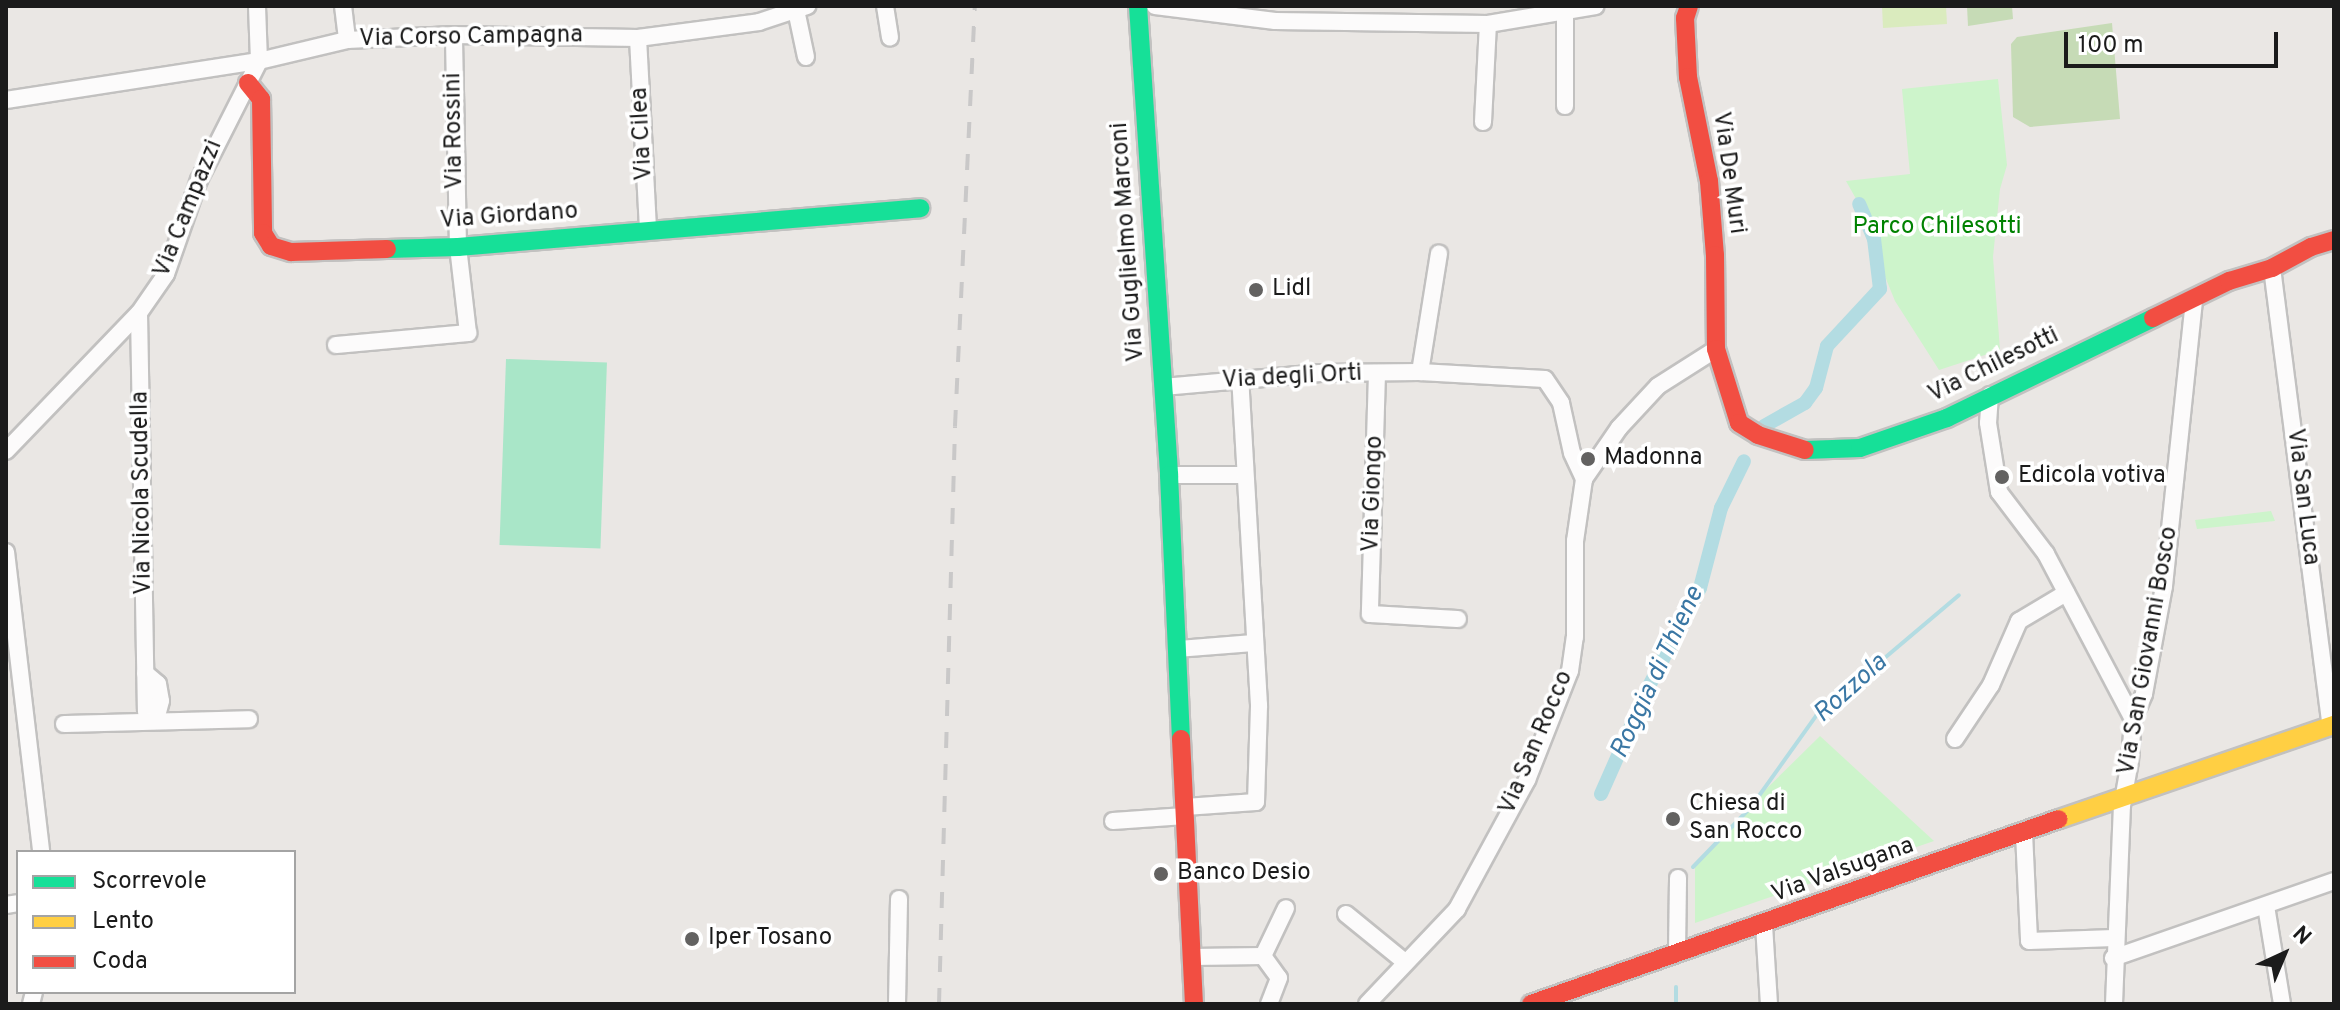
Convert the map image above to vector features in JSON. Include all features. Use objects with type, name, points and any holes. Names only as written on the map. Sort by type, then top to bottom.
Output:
[{"type":"street","points":[[257,6],[259,61]]},
{"type":"street","points":[[343,6],[347,40]]},
{"type":"street","points":[[885,6],[890,38]]},
{"type":"street","name":"Via Guglielmo Marconi","points":[[1138,6],[1169,475],[1194,1004]]},
{"type":"street","points":[[1155,6],[1275,21],[1488,24],[1565,8],[1595,6]]},
{"type":"street","name":"Via De Muri","points":[[1689,6],[1685,18],[1688,77],[1709,181],[1715,255],[1716,349]]},
{"type":"street","name":"Via Corso Campagna","points":[[6,100],[259,61],[347,40],[454,35],[638,38],[759,22],[801,8],[806,57]]},
{"type":"street","points":[[1565,8],[1565,106]]},
{"type":"street","points":[[1483,122],[1488,24]]},
{"type":"street","name":"Via Rossini","points":[[336,345],[468,333],[458,247],[454,35]]},
{"type":"street","name":"Via Cilea","points":[[638,38],[648,230]]},
{"type":"street","name":"Via Campazzi","points":[[6,451],[139,313],[166,274],[199,180],[259,61]]},
{"type":"street","name":"Via Giordano","points":[[248,83],[261,99],[263,233],[271,246],[291,252],[458,247],[920,208]]},
{"type":"street","name":"Via Chilesotti","points":[[1716,349],[1739,423],[1758,435],[1799,450],[1829,452],[1860,448],[1947,418],[2229,281],[2272,268],[2311,247],[2334,240]]},
{"type":"street","points":[[1420,372],[1439,254]]},
{"type":"street","name":"Via San Luca","points":[[2272,268],[2332,726]]},
{"type":"street","name":"Via San Giovanni Bosco","points":[[2114,1004],[2113,958],[2123,797],[2133,719],[2144,694],[2164,586],[2194,299]]},
{"type":"street","name":"Via Nicola Scudella","points":[[139,313],[145,673],[158,684],[161,701],[156,720]]},
{"type":"street","name":"Via San Rocco","points":[[1367,1004],[1457,909],[1527,780],[1570,671],[1575,637],[1575,541],[1584,479],[1619,428],[1658,386],[1716,349]]},
{"type":"street","name":"Via degli Orti","points":[[1163,387],[1240,379],[1420,372],[1545,379],[1550,382],[1561,403],[1572,453],[1584,479]]},
{"type":"street","name":"Via Giongo","points":[[1377,373],[1370,614],[1458,619]]},
{"type":"street","points":[[1113,821],[1256,802],[1259,705],[1240,379]]},
{"type":"street","points":[[1990,395],[1988,423],[1999,492],[2046,554],[2133,719]]},
{"type":"street","points":[[1169,475],[1245,475]]},
{"type":"street","points":[[6,552],[41,850]]},
{"type":"street","points":[[1955,739],[1991,685],[2019,621],[2066,593]]},
{"type":"street","points":[[1178,649],[1255,643]]},
{"type":"street","points":[[64,724],[249,719]]},
{"type":"street","name":"Via Valsugana","points":[[1531,1004],[1764,925],[2206,766],[2332,726]]},
{"type":"street","points":[[2024,833],[2029,941],[2114,938]]},
{"type":"street","points":[[1677,952],[1678,878]]},
{"type":"street","points":[[2113,958],[2334,881]]},
{"type":"street","points":[[897,1004],[899,899]]},
{"type":"street","points":[[2266,906],[2282,1004]]},
{"type":"street","points":[[1263,956],[1286,908]]},
{"type":"street","points":[[1346,914],[1406,963]]},
{"type":"street","points":[[1764,925],[1769,1004]]},
{"type":"street","points":[[1193,957],[1263,956]]},
{"type":"street","points":[[1263,956],[1279,978],[1269,1004]]},
{"type":"green space","points":[[1882,6],[1946,6],[1947,24],[1883,28]]},
{"type":"green space","points":[[1967,6],[2012,6],[2013,19],[1968,26]]},
{"type":"green space","points":[[2112,23],[2120,119],[2030,127],[2013,117],[2011,44],[2017,37]]},
{"type":"green space","name":"Parco Chilesotti","points":[[1998,79],[2007,165],[2000,189],[1993,257],[2000,350],[1939,370],[1895,301],[1882,269],[1878,238],[1846,181],[1910,174],[1902,89]]},
{"type":"green space","points":[[506,359],[607,363],[600,548],[500,545]]},
{"type":"green space","points":[[2271,511],[2275,521],[2197,529],[2195,520]]},
{"type":"green space","points":[[1820,736],[1934,841],[1695,923],[1695,867],[1755,800]]},
{"type":"waterway","name":"Roggia di Thiene","points":[[1764,426],[1805,403],[1816,388],[1827,346],[1880,289],[1874,239],[1859,204]]},
{"type":"waterway","name":"Roggia di Thiene","points":[[1601,794],[1648,688],[1700,588],[1721,508],[1744,461]]},
{"type":"waterway","name":"Rozzola","points":[[1693,867],[1751,807],[1816,716],[1959,595]]},
{"type":"waterway","name":"Rozzola","points":[[1676,987],[1676,1004]]},
{"type":"railway","points":[[939,1004],[955,426],[975,6]]},
{"type":"traffic: fast","points":[[1138,6],[1169,475],[1181,739]]},
{"type":"traffic: fast","points":[[387,249],[458,247],[920,208]]},
{"type":"traffic: fast","points":[[1805,450],[1860,448],[1947,418],[2153,318]]},
{"type":"traffic: slow","points":[[2059,819],[2334,725]]},
{"type":"traffic: jam","points":[[1689,6],[1685,18],[1688,77],[1709,181],[1715,255],[1716,349],[1739,423],[1758,435],[1805,450]]},
{"type":"traffic: jam","points":[[248,83],[261,99],[263,233],[271,246],[291,252],[387,249]]},
{"type":"traffic: jam","points":[[2153,318],[2229,281],[2272,268],[2311,247],[2334,240]]},
{"type":"traffic: jam","points":[[1181,739],[1194,1004]]},
{"type":"traffic: jam","points":[[1531,1004],[2059,819]]},
{"type":"place","name":"Lidl","points":[[1256,290]]},
{"type":"place","name":"Madonna","points":[[1588,459]]},
{"type":"place","name":"Edicola votiva","points":[[2002,477]]},
{"type":"place","name":"Chiesa di San Rocco","points":[[1673,819]]},
{"type":"place","name":"Banco Desio","points":[[1161,874]]},
{"type":"place","name":"Iper Tosano","points":[[692,939]]}]
